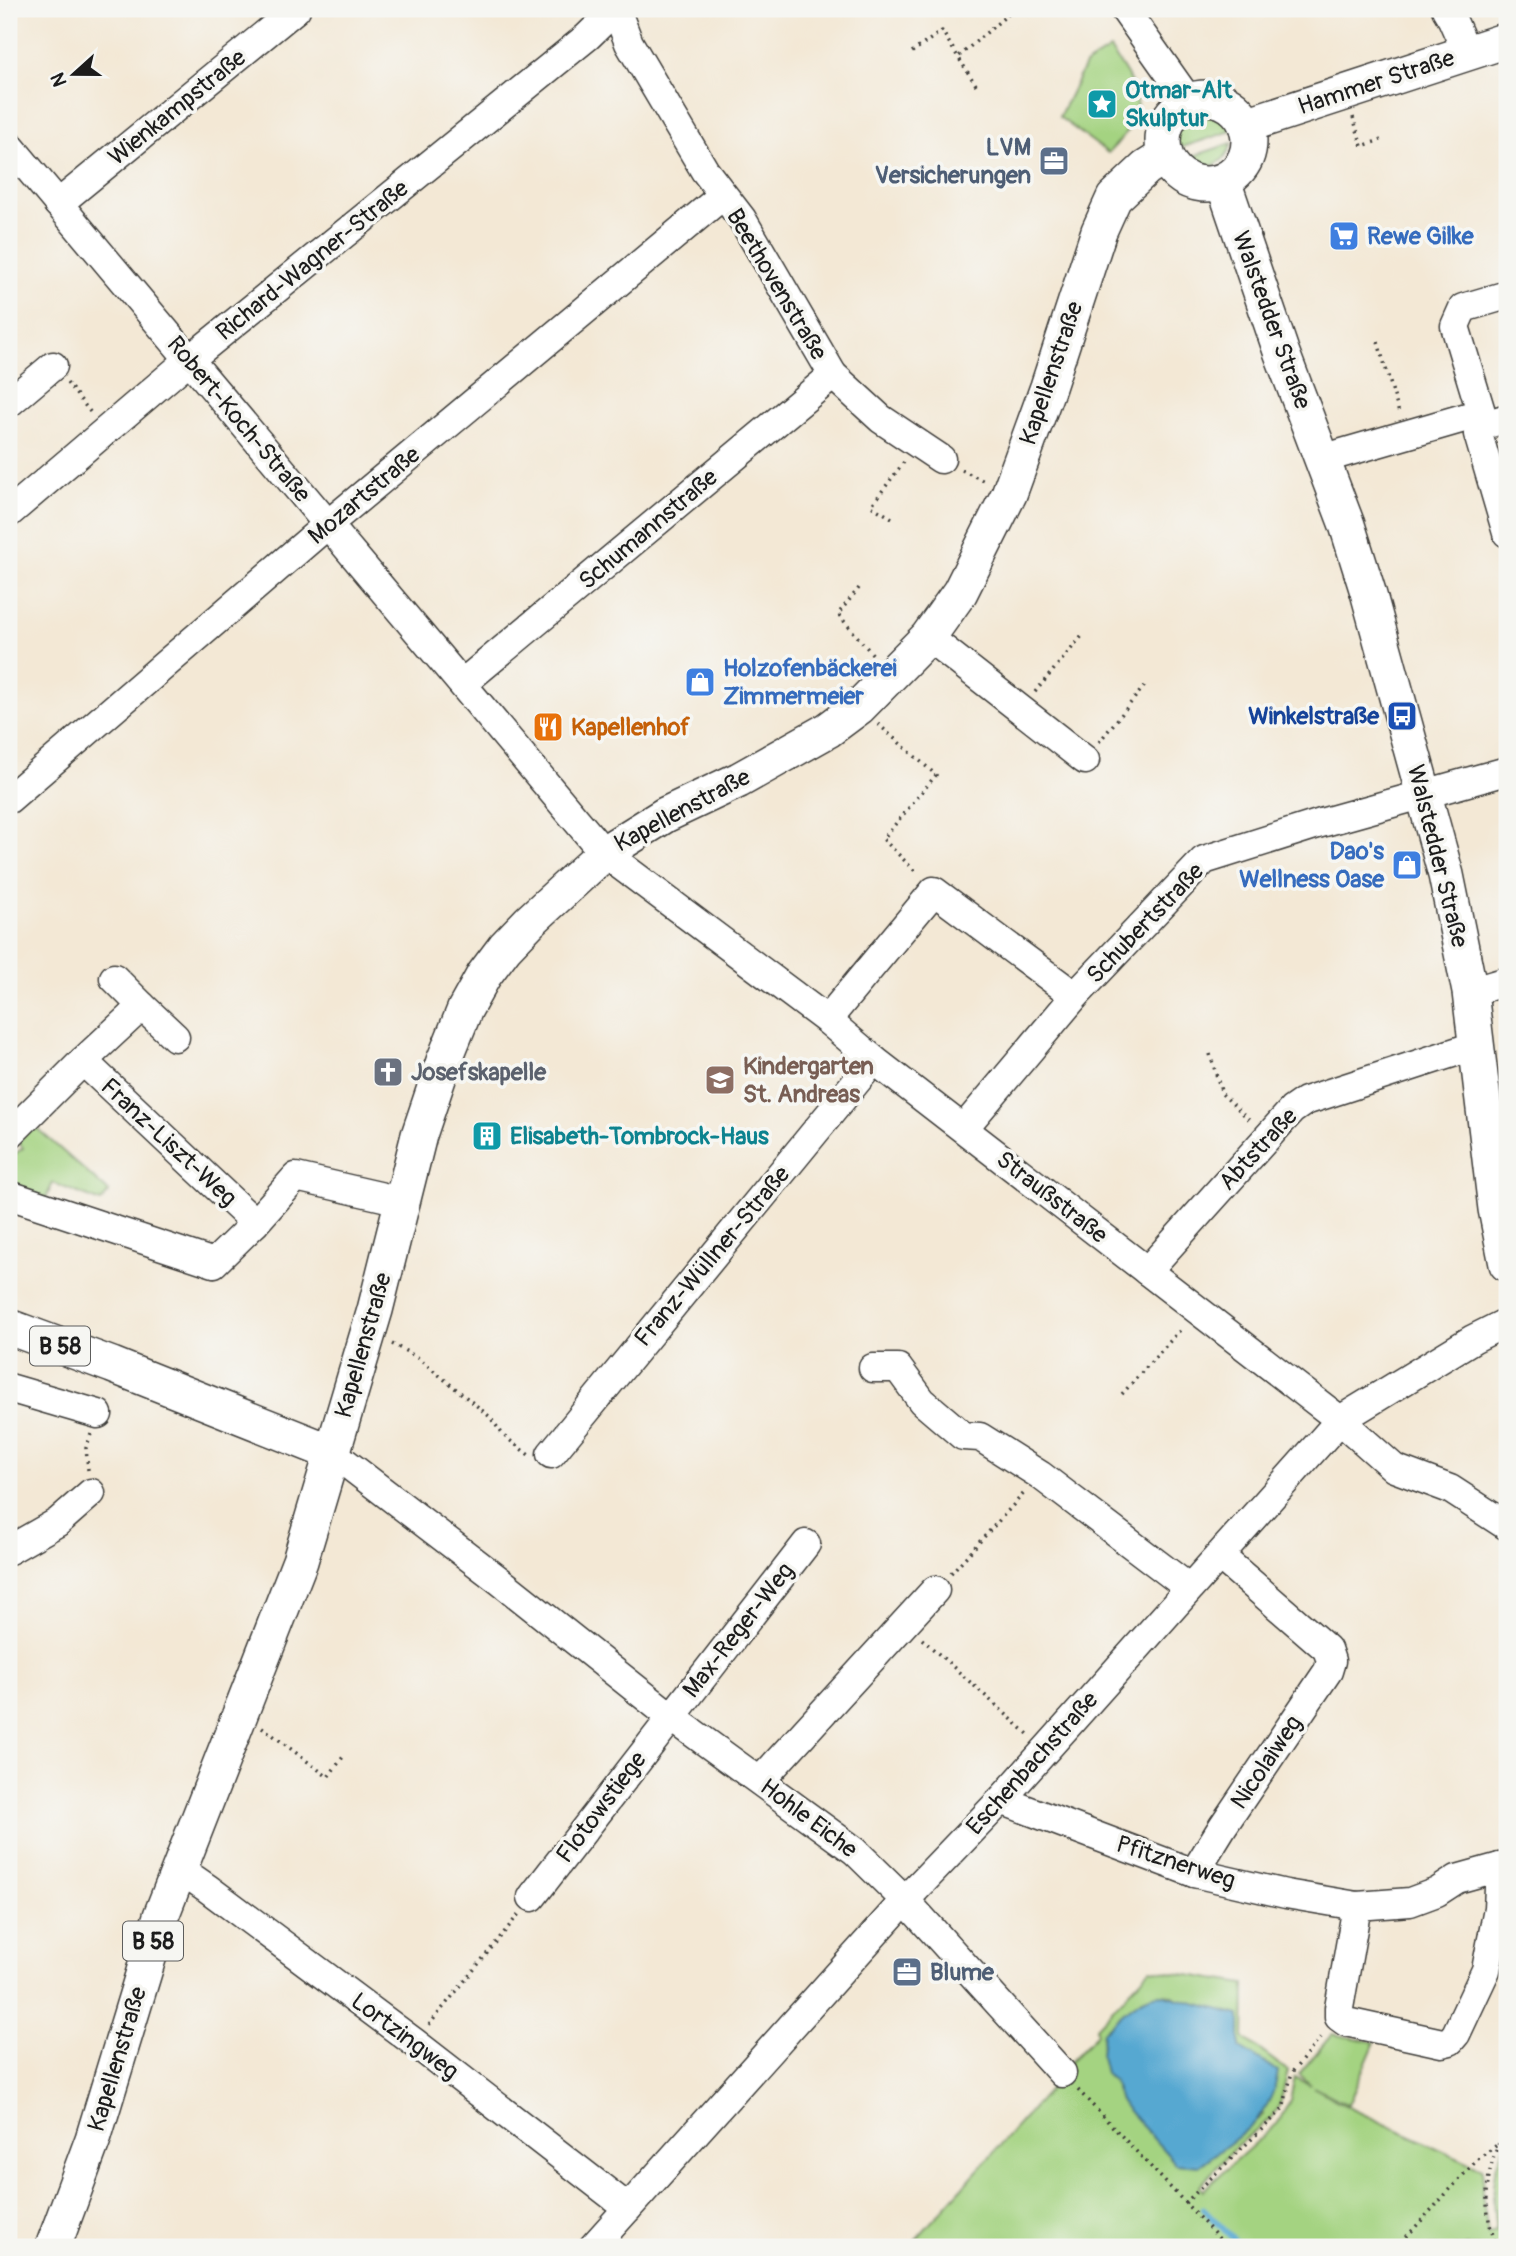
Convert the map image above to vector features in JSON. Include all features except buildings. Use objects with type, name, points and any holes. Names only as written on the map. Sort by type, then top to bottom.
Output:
[{"type":"main road","name":"Hammer Straße","points":[[1246,125],[1507,40]]},
{"type":"main road","points":[[1202,97],[1229,104],[1239,113],[1246,125],[1248,151],[1243,164],[1223,181],[1195,183],[1182,178],[1165,156],[1163,130],[1178,107],[1189,100],[1202,97]]},
{"type":"main road","name":"Kapellenstraße","points":[[53,2247],[93,2139],[161,1916],[300,1560],[369,1332],[419,1135],[465,1009],[484,975],[505,947],[604,853],[665,816],[738,780],[828,730],[859,707],[928,638],[960,592],[1009,494],[1114,198],[1146,168],[1165,156]]},
{"type":"main road","name":"Walstedder Straße","points":[[1223,181],[1278,342],[1347,525],[1446,875],[1470,992],[1498,1157],[1496,1209],[1507,1264]]},
{"type":"main road","name":"B 58","points":[[9,1327],[112,1364],[333,1453]]},
{"type":"street","name":"Wienkampstraße","points":[[58,204],[296,9]]},
{"type":"street","name":"Beethovenstraße","points":[[616,9],[629,43],[705,172],[741,219],[833,375],[881,419],[942,460]]},
{"type":"street","name":"Richard-Wagner-Straße","points":[[9,513],[190,359],[587,37],[616,9]]},
{"type":"street","points":[[1124,9],[1189,100]]},
{"type":"street","points":[[1446,9],[1466,52]]},
{"type":"street","name":"Robert-Koch-Straße","points":[[12,154],[190,359],[604,853]]},
{"type":"street","name":"Mozartstraße","points":[[9,799],[327,525],[722,196]]},
{"type":"street","points":[[1491,419],[1455,326],[1463,308],[1507,295]]},
{"type":"street","points":[[9,403],[53,366]]},
{"type":"street","name":"Schumannstraße","points":[[463,683],[833,375]]},
{"type":"street","points":[[1322,459],[1405,435],[1491,419]]},
{"type":"street","points":[[1491,419],[1478,435],[1507,533]]},
{"type":"street","points":[[928,638],[1085,760]]},
{"type":"street","points":[[1424,794],[1507,771]]},
{"type":"street","name":"Schubertstraße","points":[[964,1128],[1075,996],[1204,860],[1424,794]]},
{"type":"street","name":"Straußstraße","points":[[604,853],[827,1020],[874,1060],[1340,1420],[1394,1468],[1450,1489],[1507,1526]]},
{"type":"street","points":[[827,1020],[934,891],[1075,996]]},
{"type":"street","points":[[114,978],[175,1037]]},
{"type":"street","points":[[1470,992],[1507,981]]},
{"type":"street","name":"Franz-Liszt-Weg","points":[[9,1135],[142,1006]]},
{"type":"street","name":"Abtstraße","points":[[1147,1271],[1292,1110],[1305,1101],[1477,1045]]},
{"type":"street","name":"Franz-Wüllner-Straße","points":[[551,1454],[874,1060]]},
{"type":"street","name":"Franz-Liszt-Weg","points":[[83,1061],[255,1223]]},
{"type":"street","name":"Franz-Liszt-Weg","points":[[9,1195],[214,1263],[296,1177],[401,1201]]},
{"type":"street","name":"Eschenbachstraße","points":[[593,2247],[905,1900],[1001,1800],[1340,1420],[1473,1339],[1507,1322]]},
{"type":"street","points":[[873,1368],[898,1368],[922,1401],[963,1436],[980,1437],[1040,1475],[1189,1588]]},
{"type":"street","points":[[9,1388],[98,1414]]},
{"type":"street","name":"Hohle Eiche","points":[[333,1453],[670,1716],[855,1851],[905,1900],[1062,2073]]},
{"type":"street","points":[[9,1550],[58,1522],[91,1493]]},
{"type":"street","name":"Max-Reger-Weg","points":[[670,1716],[806,1544]]},
{"type":"street","name":"Nicolaiweg","points":[[1194,1873],[1328,1671],[1331,1661],[1326,1649],[1220,1556]]},
{"type":"street","points":[[760,1781],[935,1590]]},
{"type":"street","name":"Flotowstiege","points":[[532,1897],[670,1716]]},
{"type":"street","name":"Pfitznerweg","points":[[1001,1800],[1194,1873],[1286,1894],[1357,1906],[1410,1902],[1437,1892],[1457,1879],[1503,1862],[1498,1908],[1486,1970],[1456,2035],[1450,2041],[1442,2043],[1346,2022],[1339,2017]]},
{"type":"street","name":"Lortzingweg","points":[[177,1872],[207,1888],[415,2043],[628,2208]]},
{"type":"street","points":[[1339,2017],[1357,1906]]},
{"type":"path","points":[[958,57],[1014,9]]},
{"type":"path","points":[[912,52],[942,32],[976,85]]},
{"type":"path","points":[[1353,116],[1362,146],[1381,140]]},
{"type":"path","points":[[1377,342],[1405,435]]},
{"type":"path","points":[[53,366],[106,430]]},
{"type":"path","points":[[892,518],[871,506],[918,444]]},
{"type":"path","points":[[942,460],[1009,494]]},
{"type":"path","points":[[859,588],[838,614],[891,675]]},
{"type":"path","points":[[1020,710],[1082,636]]},
{"type":"path","points":[[1085,760],[1146,684]]},
{"type":"path","points":[[859,707],[936,775],[883,839],[934,891]]},
{"type":"path","points":[[1210,1054],[1222,1094],[1268,1136]]},
{"type":"path","points":[[1122,1394],[1199,1311]]},
{"type":"path","points":[[369,1332],[417,1357],[489,1416],[504,1436],[527,1454],[538,1457],[551,1454]]},
{"type":"path","points":[[935,1590],[1040,1475]]},
{"type":"path","points":[[904,1623],[1046,1750]]},
{"type":"path","points":[[241,1711],[328,1777],[342,1757]]},
{"type":"path","points":[[415,2043],[532,1897]]},
{"type":"path","points":[[1185,2203],[1283,2109],[1292,2071],[1339,2017]]},
{"type":"path","points":[[1062,2073],[1227,2247]]},
{"type":"path","points":[[1498,2247],[1491,2232],[1486,2193],[1497,2145],[1507,2127]]},
{"type":"path","points":[[1397,2247],[1479,2158],[1497,2145]]},
{"type":"green space","points":[[1110,49],[1129,78],[1137,102],[1131,125],[1108,153],[1059,117],[1085,65]]},
{"type":"green space","points":[[1201,111],[1219,116],[1231,131],[1177,149],[1176,136],[1180,124]]},
{"type":"green space","points":[[1232,143],[1224,157],[1213,165],[1199,166],[1184,159]]},
{"type":"green space","points":[[31,1123],[109,1192],[101,1202],[53,1183],[46,1198],[9,1184],[9,1158],[23,1148],[15,1138]]},
{"type":"green space","points":[[1150,1969],[1245,1984],[1244,2038],[1288,2071],[1280,2104],[1271,2118],[1236,2146],[1200,2186],[1203,2190],[1278,2123],[1290,2100],[1295,2077],[1311,2085],[1299,2074],[1332,2034],[1375,2042],[1348,2105],[1313,2087],[1350,2108],[1483,2169],[1482,2193],[1488,2234],[1496,2230],[1493,2183],[1497,2162],[1507,2139],[1507,2247],[909,2247],[1097,2034],[1096,2027]],"holes":[[[1172,1995],[1240,2048],[1263,2115],[1198,2166],[1120,2101],[1113,2080],[1105,2073],[1101,2056],[1103,2032],[1122,2013],[1152,1996]]]},
{"type":"water","points":[[1161,1994],[1240,2015],[1240,2048],[1278,2071],[1268,2103],[1260,2115],[1239,2137],[1199,2166],[1176,2164],[1120,2101],[1113,2080],[1105,2074],[1101,2056],[1103,2032],[1136,2003]]},
{"type":"waterway","points":[[1204,2209],[1241,2247]]},
{"type":"place","name":"Otmar-Alt Skulptur","points":[[1102,104]]},
{"type":"place","name":"LVM Versicherungen","points":[[1054,161]]},
{"type":"place","name":"Rewe Gilke","points":[[1344,236]]},
{"type":"place","name":"Holzofenbäckerei Zimmermeier","points":[[700,682]]},
{"type":"place","name":"Winkelstraße","points":[[1402,716]]},
{"type":"place","name":"Kapellenhof","points":[[548,727]]},
{"type":"place","name":"Dao's Wellness Oase","points":[[1407,865]]},
{"type":"place","name":"Josefskapelle","points":[[388,1072]]},
{"type":"place","name":"Kindergarten St. Andreas","points":[[720,1080]]},
{"type":"place","name":"Elisabeth-Tombrock-Haus","points":[[487,1136]]},
{"type":"place","name":"Blume","points":[[907,1972]]}]
